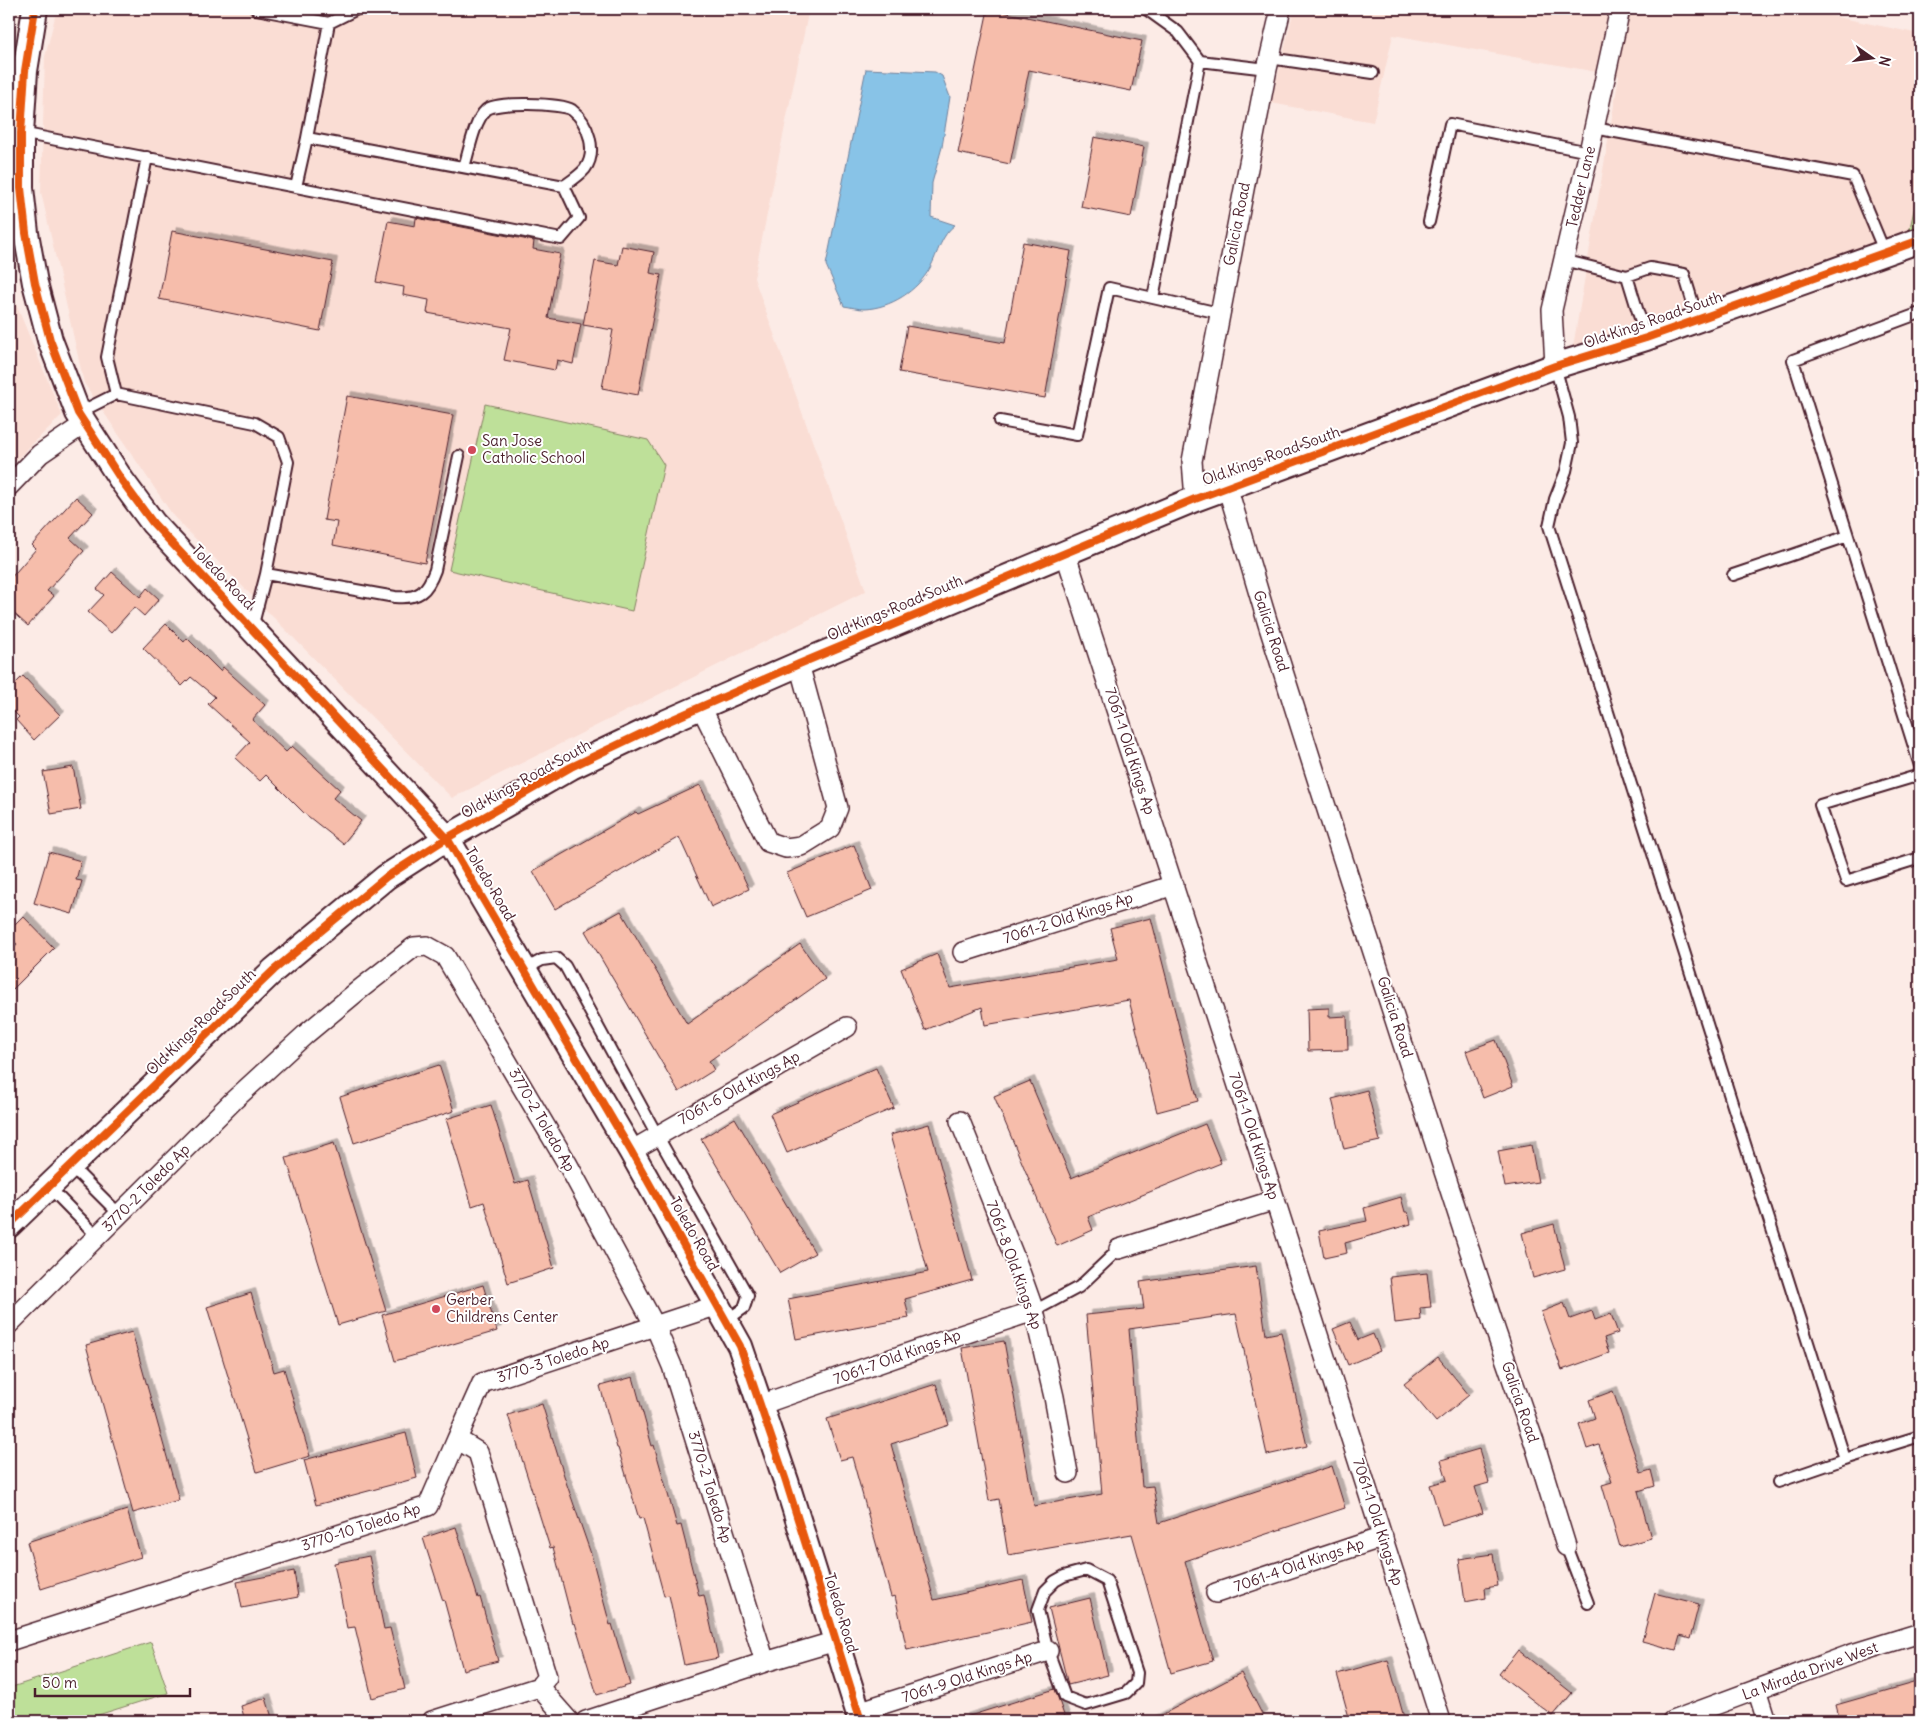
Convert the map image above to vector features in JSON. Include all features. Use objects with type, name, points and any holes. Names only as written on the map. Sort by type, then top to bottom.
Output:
[{"type":"street","name":"Toledo Road","points":[[35,9],[25,71],[21,133],[21,188],[35,283],[50,340],[81,418],[122,481],[153,523],[447,838],[631,1151],[740,1346],[786,1481],[859,1717]]},
{"type":"street","name":"Galicia Road","points":[[1195,499],[1192,461],[1268,64],[1281,9]]},
{"type":"street","name":"Tedder Lane","points":[[1555,366],[1552,310],[1620,9]]},
{"type":"street","name":"Old Kings Road South","points":[[9,1225],[274,970],[386,877],[447,838],[571,767],[655,727],[799,664],[1227,486],[1555,366],[1646,338],[1920,240]]},
{"type":"street","points":[[9,486],[40,454],[81,418]]},
{"type":"street","name":"Galicia Road","points":[[1227,486],[1268,624],[1496,1332],[1534,1442],[1566,1546]]},
{"type":"street","name":"7061-1 Old Kings Ap","points":[[1065,552],[1174,885],[1441,1721]]},
{"type":"street","points":[[701,707],[768,842],[786,848],[801,846],[830,828],[838,808],[799,664]]},
{"type":"street","name":"7061-2 Old Kings Ap","points":[[963,952],[1174,885]]},
{"type":"street","name":"3770-2 Toledo Ap","points":[[9,1324],[234,1100],[306,1034],[358,990],[414,947],[427,946],[446,956],[454,967],[567,1163],[655,1326],[672,1366],[765,1662]]},
{"type":"street","name":"7061-6 Old Kings Ap","points":[[631,1151],[847,1027]]},
{"type":"street","name":"7061-8 Old Kings Ap","points":[[960,1121],[1034,1311],[1054,1397],[1068,1473]]},
{"type":"street","points":[[1119,1249],[1275,1200]]},
{"type":"street","name":"7061-7 Old Kings Ap","points":[[760,1404],[925,1346],[1034,1311]]},
{"type":"street","name":"3770-3 Toledo Ap","points":[[457,1440],[482,1383],[655,1326],[723,1313]]},
{"type":"street","points":[[432,1721],[465,1716],[539,1687],[547,1677],[478,1452],[457,1440]]},
{"type":"street","name":"3770-10 Toledo Ap","points":[[9,1641],[428,1506],[457,1440]]},
{"type":"street","name":"7061-4 Old Kings Ap","points":[[1216,1593],[1383,1537]]},
{"type":"street","name":"La Mirada Drive West","points":[[1672,1721],[1852,1654],[1920,1633]]},
{"type":"street","points":[[586,1721],[765,1662],[836,1641]]},
{"type":"street","name":"7061-9 Old Kings Ap","points":[[859,1717],[1048,1651]]},
{"type":"street","points":[[539,1687],[569,1721]]},
{"type":"street","points":[[1757,1689],[1767,1721]]},
{"type":"lane","points":[[256,9],[279,11],[329,23],[358,9]]},
{"type":"lane","points":[[1146,9],[1178,32],[1200,61],[1153,298]]},
{"type":"lane","points":[[296,187],[329,23]]},
{"type":"lane","points":[[1200,61],[1268,64],[1373,73]]},
{"type":"lane","points":[[464,168],[477,123],[484,111],[501,105],[560,105],[571,109],[581,118],[589,134],[590,154],[586,167],[564,186]]},
{"type":"lane","points":[[1429,222],[1450,124],[1589,152]]},
{"type":"lane","points":[[1594,128],[1853,176],[1884,253]]},
{"type":"lane","points":[[21,133],[561,238],[579,218],[564,186]]},
{"type":"lane","points":[[307,138],[564,186]]},
{"type":"lane","points":[[116,394],[108,357],[147,157]]},
{"type":"lane","points":[[1563,260],[1627,276],[1650,268],[1684,274],[1698,320]]},
{"type":"lane","points":[[1627,276],[1646,338]]},
{"type":"lane","points":[[1000,421],[1077,435],[1109,288],[1219,313]]},
{"type":"lane","points":[[1920,312],[1793,360],[1920,766]]},
{"type":"lane","points":[[1555,366],[1569,417],[1572,444],[1566,471],[1555,499],[1550,526],[1845,1459]]},
{"type":"lane","points":[[81,418],[116,394],[255,423],[279,436],[288,462],[266,574],[252,628]]},
{"type":"lane","points":[[266,574],[395,598],[409,598],[421,593],[430,585],[435,570],[459,456]]},
{"type":"lane","points":[[1734,576],[1848,536]]},
{"type":"lane","points":[[1920,775],[1820,805],[1846,881],[1920,858]]},
{"type":"lane","points":[[525,969],[542,960],[556,958],[565,966],[657,1135],[748,1296],[744,1308],[723,1313]]},
{"type":"lane","points":[[71,1166],[119,1214]]},
{"type":"lane","points":[[50,1187],[97,1236]]},
{"type":"lane","points":[[1034,1311],[1079,1287],[1119,1249]]},
{"type":"lane","points":[[1778,1482],[1920,1436]]},
{"type":"lane","points":[[1566,1546],[1588,1603]]},
{"type":"lane","points":[[1086,1570],[1107,1581],[1137,1673],[1136,1683],[1126,1693],[1086,1705],[1075,1702],[1065,1697],[1048,1651],[1038,1610],[1045,1591],[1055,1581],[1064,1576],[1086,1570]]},
{"type":"shaded area","name":"San Jose Catholic School","points":[[57,9],[809,9],[754,278],[866,591],[452,798],[174,517],[84,383],[41,192],[45,57]]},
{"type":"shaded area","points":[[1294,9],[1798,9],[1920,34],[1920,184],[1909,232],[1573,347],[1619,76],[1393,35],[1373,122],[1271,103]]},
{"type":"shaded area","points":[[9,287],[62,415],[9,467]]},
{"type":"green space","points":[[1920,184],[1920,227],[1909,232]]},
{"type":"green space","points":[[485,404],[648,440],[664,465],[632,611],[449,570]]},
{"type":"green space","points":[[151,1642],[168,1693],[79,1721],[9,1721],[9,1688]]},
{"type":"water","points":[[866,69],[935,72],[942,76],[950,97],[942,147],[932,183],[931,217],[955,225],[946,234],[925,276],[911,291],[893,302],[864,309],[844,306],[826,265]]},
{"type":"building","points":[[988,9],[1142,41],[1131,91],[1029,70],[1010,164],[958,153]]},
{"type":"building","points":[[1094,137],[1144,147],[1131,217],[1081,207]]},
{"type":"building","points":[[416,218],[534,241],[533,249],[560,254],[548,318],[581,324],[573,364],[557,360],[555,370],[504,360],[511,328],[427,313],[429,300],[403,295],[404,287],[376,282],[388,221],[415,226]]},
{"type":"building","points":[[172,231],[333,262],[320,331],[159,299]]},
{"type":"building","points":[[1023,242],[1071,251],[1045,398],[899,372],[907,326],[1005,343]]},
{"type":"building","points":[[622,246],[654,252],[650,273],[661,275],[638,395],[602,388],[613,330],[583,325],[595,261],[618,265]]},
{"type":"building","points":[[347,396],[453,415],[425,563],[333,545],[337,522],[324,520]]},
{"type":"building","points":[[76,497],[93,513],[70,538],[84,551],[47,591],[54,596],[28,626],[9,609],[9,580],[36,549],[32,545]]},
{"type":"building","points":[[112,572],[140,597],[147,588],[159,599],[144,616],[134,607],[111,633],[88,612],[104,595],[97,589]]},
{"type":"building","points":[[166,624],[184,642],[187,638],[220,671],[223,667],[265,705],[252,720],[286,752],[292,746],[340,790],[333,798],[361,821],[343,844],[304,813],[266,775],[260,781],[235,758],[250,742],[208,704],[215,697],[191,677],[182,686],[143,648]]},
{"type":"building","points":[[23,676],[60,715],[34,740],[16,720],[19,717],[9,707],[9,690]]},
{"type":"building","points":[[73,767],[81,809],[51,814],[43,772]]},
{"type":"building","points":[[700,785],[749,889],[711,907],[679,837],[555,909],[533,871],[636,812],[638,814]]},
{"type":"building","points":[[854,845],[872,890],[806,917],[787,873]]},
{"type":"building","points":[[49,852],[81,861],[76,880],[82,881],[72,914],[34,903]]},
{"type":"building","points":[[621,911],[687,1024],[800,944],[825,979],[709,1061],[714,1070],[679,1092],[585,931]]},
{"type":"building","points":[[23,916],[54,948],[9,993],[9,953],[17,944],[9,936],[9,930]]},
{"type":"building","points":[[1151,918],[1198,1101],[1157,1112],[1129,1000],[985,1025],[982,1007],[925,1030],[901,969],[937,954],[950,988],[1118,959],[1110,928]]},
{"type":"building","points":[[1329,1008],[1329,1017],[1347,1016],[1348,1050],[1308,1051],[1307,1009]]},
{"type":"building","points":[[1496,1040],[1513,1086],[1483,1098],[1466,1051]]},
{"type":"building","points":[[439,1065],[454,1111],[354,1143],[340,1097]]},
{"type":"building","points":[[876,1068],[894,1108],[787,1153],[770,1114]]},
{"type":"building","points":[[1030,1081],[1071,1178],[1205,1124],[1221,1163],[1088,1217],[1093,1230],[1057,1246],[994,1096]]},
{"type":"building","points":[[1367,1090],[1380,1141],[1344,1149],[1332,1099]]},
{"type":"building","points":[[491,1105],[515,1184],[528,1180],[554,1268],[508,1283],[484,1202],[472,1206],[446,1119]]},
{"type":"building","points":[[735,1118],[815,1253],[780,1273],[701,1139]]},
{"type":"building","points":[[929,1124],[972,1280],[905,1299],[909,1318],[796,1339],[788,1299],[928,1272],[890,1135]]},
{"type":"building","points":[[334,1143],[386,1311],[338,1325],[286,1158]]},
{"type":"building","points":[[1531,1145],[1538,1182],[1505,1187],[1498,1151]]},
{"type":"building","points":[[1401,1197],[1411,1224],[1345,1243],[1347,1253],[1324,1258],[1319,1231],[1367,1221],[1364,1208]]},
{"type":"building","points":[[1554,1224],[1565,1269],[1533,1278],[1522,1233]]},
{"type":"building","points":[[1256,1266],[1266,1335],[1281,1332],[1307,1446],[1267,1455],[1236,1314],[1129,1329],[1142,1487],[1153,1486],[1159,1523],[1332,1466],[1345,1508],[1185,1561],[1213,1661],[1171,1673],[1132,1534],[1008,1555],[999,1499],[989,1501],[962,1348],[1004,1341],[1034,1506],[1102,1494],[1086,1315],[1144,1309],[1140,1282]]},
{"type":"building","points":[[1427,1273],[1431,1307],[1420,1308],[1421,1320],[1395,1323],[1390,1277]]},
{"type":"building","points":[[483,1285],[497,1331],[395,1361],[382,1315]]},
{"type":"building","points":[[251,1293],[274,1372],[284,1369],[310,1456],[257,1472],[207,1307]]},
{"type":"building","points":[[1564,1303],[1570,1319],[1592,1311],[1595,1320],[1611,1314],[1618,1333],[1604,1338],[1609,1353],[1562,1370],[1541,1312]]},
{"type":"building","points":[[1350,1322],[1358,1340],[1373,1334],[1380,1351],[1348,1365],[1333,1329]]},
{"type":"building","points":[[132,1332],[179,1500],[133,1513],[86,1345]]},
{"type":"building","points":[[1438,1357],[1469,1395],[1436,1422],[1404,1384]]},
{"type":"building","points":[[633,1377],[677,1526],[681,1525],[699,1596],[704,1595],[718,1658],[684,1665],[669,1595],[664,1596],[643,1518],[639,1519],[617,1448],[600,1386]]},
{"type":"building","points":[[936,1384],[949,1425],[891,1444],[934,1600],[1023,1580],[1032,1622],[907,1650],[895,1596],[891,1597],[852,1457],[840,1460],[827,1419]]},
{"type":"building","points":[[1613,1391],[1641,1473],[1651,1470],[1655,1486],[1638,1491],[1651,1538],[1620,1547],[1602,1485],[1612,1482],[1599,1445],[1587,1449],[1579,1424],[1595,1418],[1589,1400]]},
{"type":"building","points":[[542,1404],[591,1554],[610,1625],[612,1624],[630,1685],[597,1695],[575,1623],[573,1624],[553,1547],[550,1548],[508,1415]]},
{"type":"building","points":[[406,1433],[417,1478],[316,1505],[304,1460]]},
{"type":"building","points":[[1479,1449],[1489,1483],[1475,1487],[1483,1513],[1442,1525],[1430,1485],[1447,1480],[1441,1460]]},
{"type":"building","points":[[127,1510],[141,1557],[41,1589],[27,1542]]},
{"type":"building","points":[[456,1527],[478,1598],[480,1597],[498,1661],[463,1670],[444,1600],[423,1538]]},
{"type":"building","points":[[1493,1554],[1498,1586],[1485,1588],[1486,1598],[1465,1602],[1459,1559]]},
{"type":"building","points":[[369,1556],[384,1629],[390,1628],[405,1689],[372,1698],[355,1627],[347,1628],[334,1563]]},
{"type":"building","points":[[294,1571],[298,1597],[242,1608],[237,1582]]},
{"type":"building","points":[[1655,1593],[1699,1604],[1690,1639],[1680,1636],[1676,1650],[1642,1641]]},
{"type":"building","points":[[1090,1598],[1108,1675],[1068,1685],[1049,1608]]},
{"type":"building","points":[[1518,1650],[1572,1693],[1553,1716],[1499,1674]]},
{"type":"building","points":[[1388,1660],[1405,1721],[1350,1721],[1337,1674]]},
{"type":"building","points":[[1241,1673],[1263,1716],[1253,1721],[1150,1721]]},
{"type":"building","points":[[1920,1681],[1920,1721],[1840,1721],[1836,1705]]},
{"type":"building","points":[[1055,1689],[1066,1721],[964,1721],[963,1718]]},
{"type":"building","points":[[266,1698],[273,1721],[245,1721],[241,1706]]},
{"type":"cycle path","points":[[35,9],[25,71],[21,133],[21,188],[26,233],[35,283],[50,340],[78,413],[122,481],[153,523],[447,838],[631,1151],[740,1346],[786,1481],[861,1721]]},
{"type":"cycle path","points":[[9,1225],[274,970],[386,877],[447,838],[571,767],[655,727],[799,664],[1195,499],[1555,366],[1646,338],[1920,240]]},
{"type":"place","name":"San Jose Catholic School","points":[[472,450]]},
{"type":"place","name":"Gerber Childrens Center","points":[[436,1309]]}]
